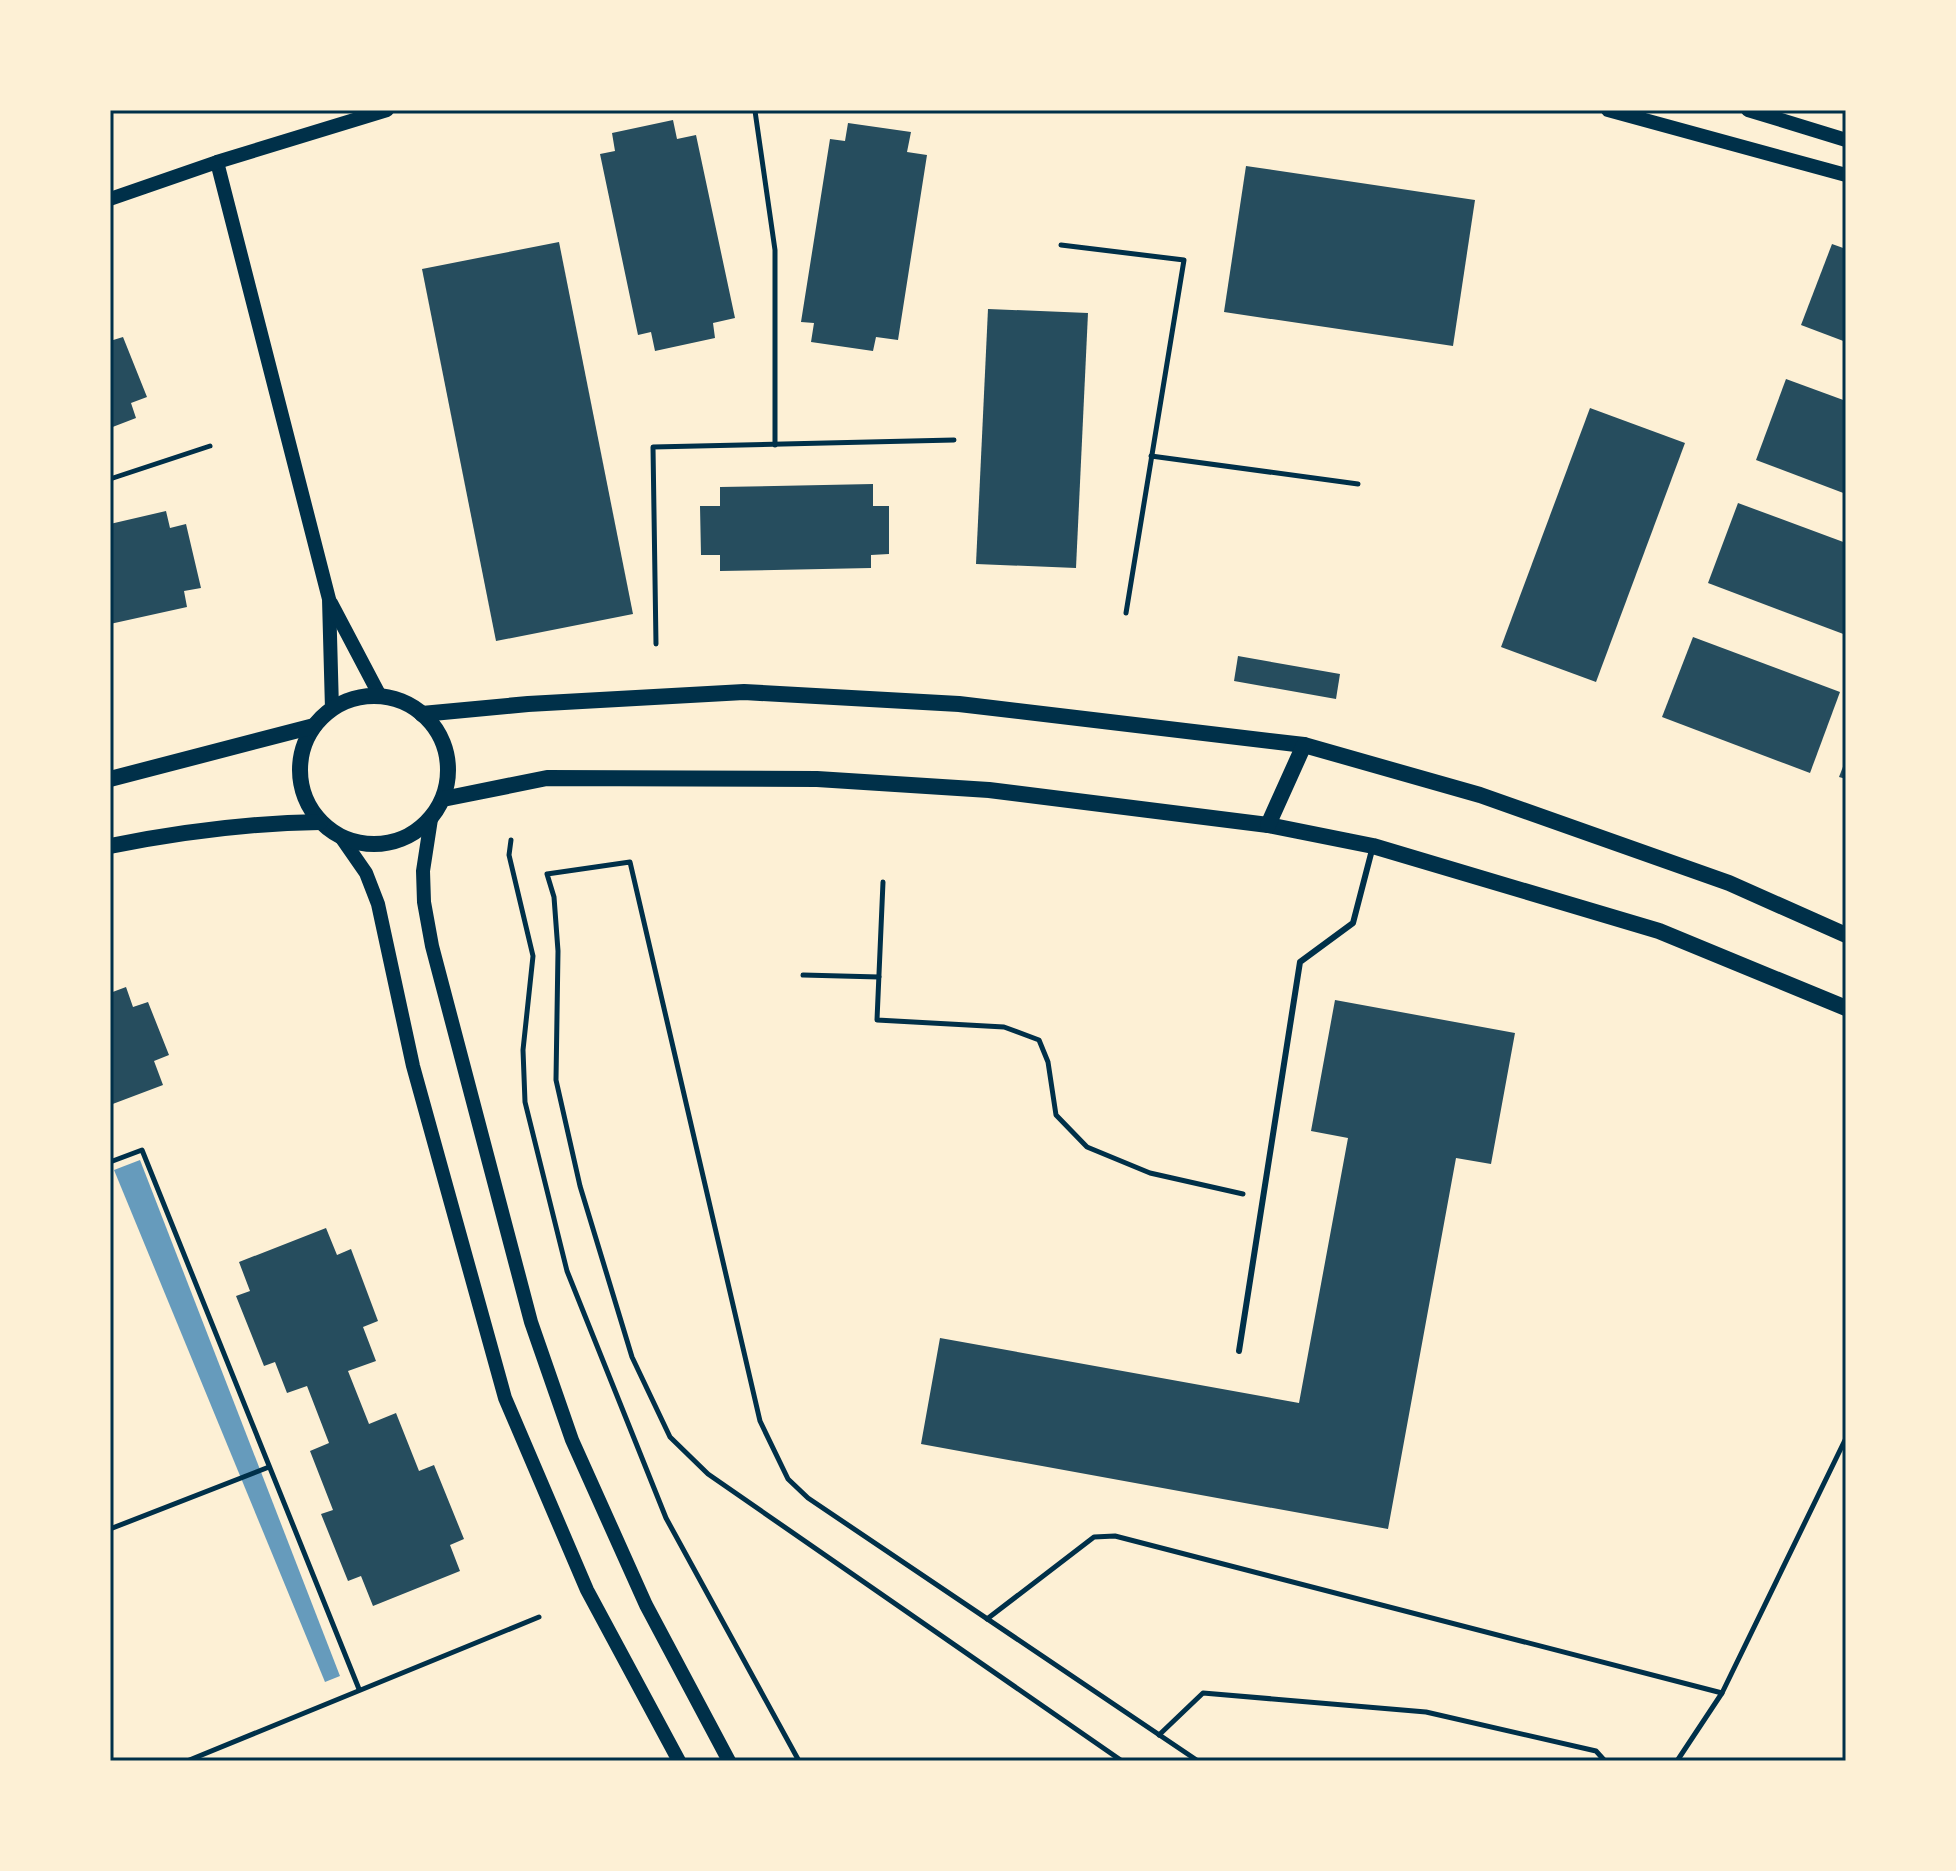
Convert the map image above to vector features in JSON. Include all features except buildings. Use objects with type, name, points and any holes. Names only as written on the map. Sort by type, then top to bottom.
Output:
[{"type":"main road","points":[[422,714],[528,704],[744,692],[959,704],[1304,745],[1480,795],[1729,883],[1846,935]]},
{"type":"main road","points":[[380,696],[402,701],[422,714],[438,731],[447,752],[449,775],[443,799],[431,819],[414,834],[392,842],[366,844],[341,837],[320,822],[306,800],[299,775],[302,749],[314,726],[332,709],[356,698],[380,696]]},
{"type":"main road","points":[[110,779],[314,726]]},
{"type":"main road","points":[[1268,825],[1304,745]]},
{"type":"main road","points":[[443,799],[547,778],[817,779],[989,790],[1268,825],[1373,846],[1659,931],[1846,1008]]},
{"type":"main road","points":[[110,846],[207,829],[320,822]]},
{"type":"street","points":[[110,199],[217,162],[387,110]]},
{"type":"street","points":[[1608,110],[1846,175]]},
{"type":"street","points":[[1748,110],[1846,140]]},
{"type":"street","points":[[217,162],[329,599],[332,709]]},
{"type":"street","points":[[329,599],[380,696]]},
{"type":"street","points":[[431,819],[423,871],[424,902],[432,946],[531,1322],[572,1440],[633,1577],[729,1761]]},
{"type":"street","points":[[341,837],[366,873],[378,904],[413,1066],[505,1398],[587,1590],[679,1761]]},
{"type":"lane","points":[[1239,1351],[1300,962],[1353,923],[1373,846]]},
{"type":"path","points":[[755,111],[775,250],[775,445]]},
{"type":"path","points":[[1061,245],[1184,260],[1126,613]]},
{"type":"path","points":[[656,644],[653,447],[954,440]]},
{"type":"path","points":[[110,479],[210,446]]},
{"type":"path","points":[[1151,456],[1358,484]]},
{"type":"path","points":[[511,840],[509,855],[533,956],[523,1050],[525,1102],[567,1271],[666,1518],[799,1761]]},
{"type":"path","points":[[1122,1761],[708,1474],[670,1437],[632,1357],[580,1186],[556,1080],[558,951],[554,897],[547,874],[630,862],[760,1421],[788,1479],[808,1498],[1198,1761]]},
{"type":"path","points":[[883,882],[877,1020],[1004,1027],[1039,1040],[1048,1062],[1056,1115],[1087,1147],[1150,1173],[1263,1198]]},
{"type":"path","points":[[803,975],[879,977]]},
{"type":"path","points":[[110,1162],[142,1150],[359,1689]]},
{"type":"path","points":[[1677,1761],[1722,1693],[1846,1438]]},
{"type":"path","points":[[110,1529],[269,1467]]},
{"type":"path","points":[[987,1619],[1094,1537],[1115,1536],[1722,1693]]},
{"type":"path","points":[[187,1761],[539,1617]]},
{"type":"path","points":[[1159,1735],[1203,1693],[1426,1712],[1596,1751],[1605,1761]]},
{"type":"water","points":[[140,1160],[340,1676],[325,1682],[114,1170]]}]
